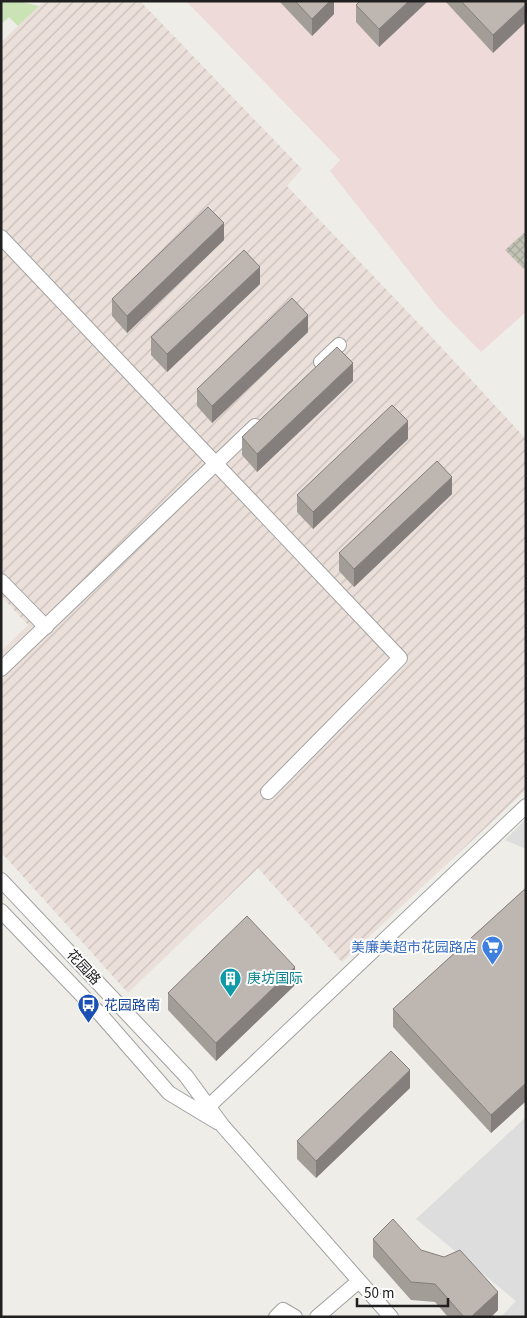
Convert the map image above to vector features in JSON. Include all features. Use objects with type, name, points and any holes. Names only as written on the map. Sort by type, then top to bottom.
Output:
[{"type":"street","points":[[1,238],[400,658],[268,792]]},
{"type":"street","points":[[312,371],[339,345]]},
{"type":"street","points":[[1,669],[264,417]]},
{"type":"street","points":[[1,581],[46,627]]},
{"type":"street","points":[[208,1107],[526,806]]},
{"type":"street","name":"花园路","points":[[1,880],[186,1076],[222,1125],[391,1317]]},
{"type":"street","name":"花园路","points":[[1,911],[100,1014],[169,1094],[222,1125]]},
{"type":"street","points":[[318,1317],[359,1281]]},
{"type":"street","points":[[276,1317],[284,1310],[295,1317]]},
{"type":"shaded area","points":[[44,1],[140,1],[302,169],[287,186],[429,334],[526,439],[526,790],[342,962],[258,868],[128,993],[1,852],[1,651],[28,625],[1,596],[1,42]]},
{"type":"shaded area","points":[[186,1],[526,1],[526,312],[481,352],[438,308],[330,171],[340,160]]},
{"type":"shaded area","points":[[526,231],[526,271],[505,250]]},
{"type":"shaded area","points":[[526,819],[526,849],[505,840]]},
{"type":"shaded area","points":[[526,1117],[526,1317],[501,1317],[516,1301],[416,1219]]},
{"type":"green space","points":[[1,1],[18,1],[39,6],[18,26],[9,17],[1,24]]},
{"type":"building","points":[[295,1],[330,1],[312,19]]},
{"type":"building","points":[[360,1],[409,1],[379,29],[356,5]]},
{"type":"building","points":[[461,1],[526,1],[526,4],[493,35]]},
{"type":"building","points":[[208,207],[224,223],[127,316],[112,299]]},
{"type":"building","points":[[244,250],[260,267],[167,354],[151,337]]},
{"type":"building","points":[[292,298],[308,315],[212,406],[197,389]]},
{"type":"building","points":[[337,347],[353,363],[257,454],[242,437]]},
{"type":"building","points":[[392,405],[408,421],[313,512],[297,495]]},
{"type":"building","points":[[437,461],[452,477],[354,569],[339,553]]},
{"type":"building","name":"美廉美超市花园路店","points":[[526,888],[526,1083],[491,1115],[393,1009]]},
{"type":"building","name":"庚坊国际","points":[[247,916],[295,967],[216,1043],[168,993]]},
{"type":"building","points":[[391,1051],[410,1070],[316,1161],[297,1141]]},
{"type":"building","points":[[393,1219],[421,1250],[444,1257],[460,1250],[498,1292],[471,1317],[464,1317],[435,1284],[411,1282],[373,1239]]},
{"type":"place","name":"美廉美超市花园路店","points":[[493,966]]},
{"type":"place","name":"庚坊国际","points":[[231,997]]},
{"type":"place","name":"花园路南","points":[[88,1024]]}]
